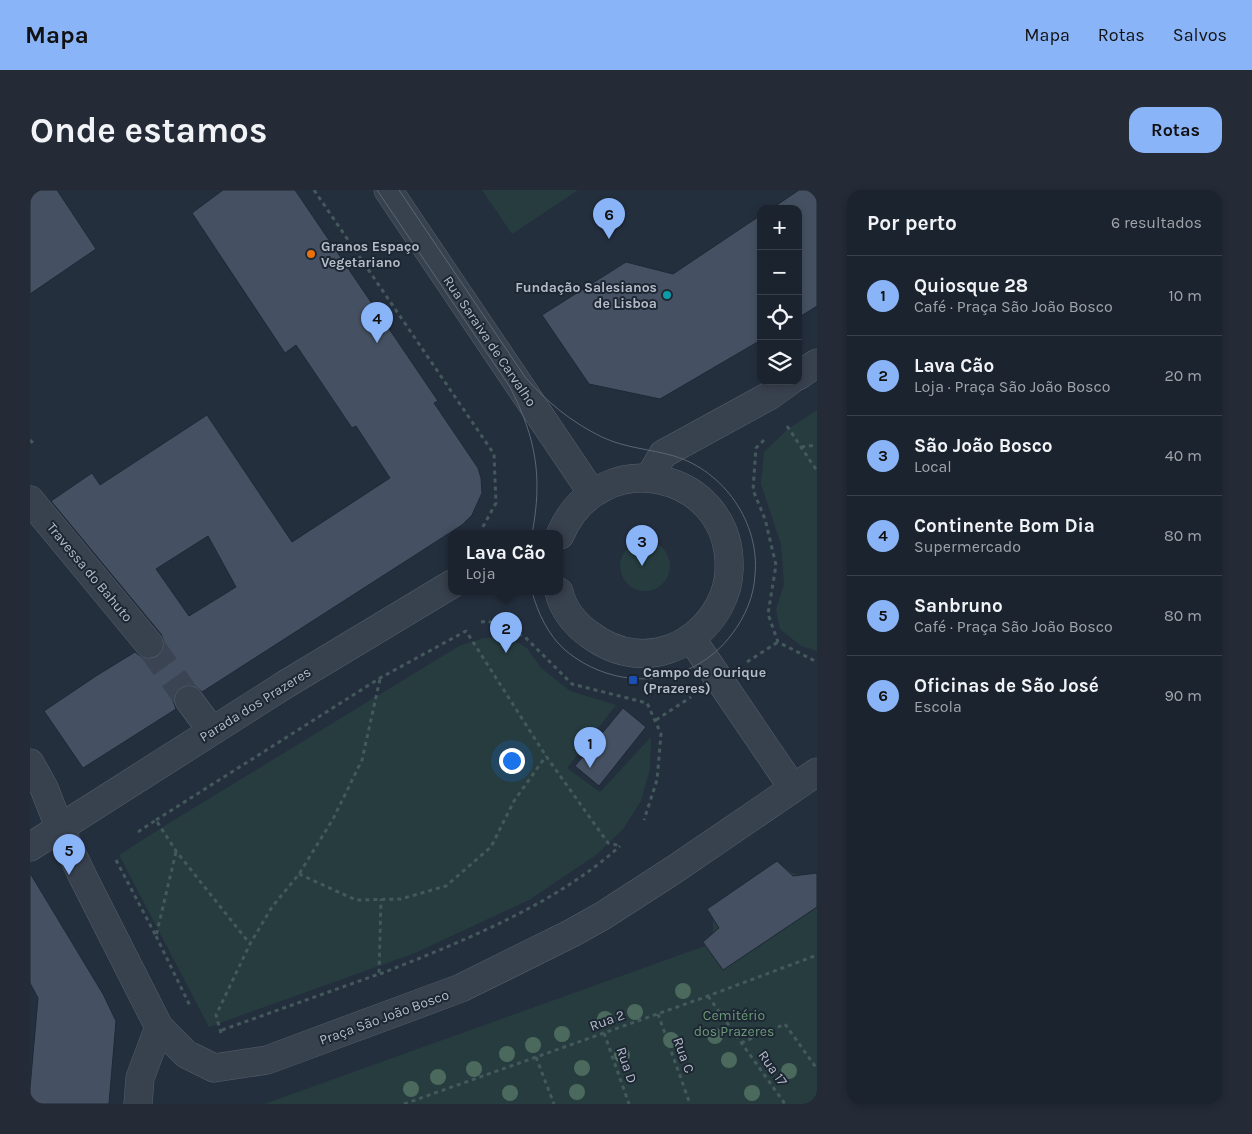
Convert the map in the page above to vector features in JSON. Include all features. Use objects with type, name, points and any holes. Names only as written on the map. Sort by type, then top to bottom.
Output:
[{"type":"street","name":"Rua Saraiva de Carvalho","points":[[388,190],[592,492]]},
{"type":"street","points":[[802,373],[817,363]]},
{"type":"street","points":[[649,478],[663,454],[779,388]]},
{"type":"street","points":[[560,595],[569,615],[582,630],[598,641],[616,649],[635,653],[655,652],[674,648],[706,626],[718,610],[726,592],[729,572],[724,534],[714,516],[702,501],[686,489],[668,482],[649,478],[629,478],[610,483],[592,492],[578,505],[566,521],[562,530]]},
{"type":"street","name":"Travessa do Bahuto","points":[[30,500],[149,644]]},
{"type":"street","name":"Parada dos Prazeres","points":[[30,847],[212,730],[448,586]]},
{"type":"street","points":[[691,638],[793,788]]},
{"type":"street","points":[[189,700],[212,730]]},
{"type":"street","name":"Praça São João Bosco","points":[[30,763],[44,788],[60,829],[83,877],[158,1027],[186,1054],[214,1068],[231,1067],[267,1060],[461,988],[504,967],[572,933],[637,895],[817,772]]},
{"type":"street","points":[[138,1104],[140,1078],[158,1027]]},
{"type":"path","points":[[314,190],[494,454],[496,503],[480,530]]},
{"type":"path","points":[[779,388],[784,420],[817,471]]},
{"type":"path","points":[[784,420],[756,448],[753,490],[764,519],[776,565],[768,614],[778,642],[817,662]]},
{"type":"path","points":[[30,440],[33,443],[30,445]]},
{"type":"path","points":[[801,448],[817,445]]},
{"type":"path","points":[[481,622],[488,621],[525,637],[572,684],[647,703],[661,734],[657,780],[644,820]]},
{"type":"path","points":[[138,832],[380,678],[466,631],[546,756],[608,843],[620,846],[604,861],[536,904],[450,946],[379,974],[216,1032]]},
{"type":"path","points":[[231,1067],[216,1015],[250,944],[272,907],[299,874],[333,819],[362,760],[380,678]]},
{"type":"path","points":[[299,874],[356,900],[401,899],[446,886],[491,847],[514,801],[546,756]]},
{"type":"path","points":[[156,820],[176,851],[250,944]]},
{"type":"path","points":[[156,936],[176,851]]},
{"type":"path","points":[[116,860],[195,1015]]},
{"type":"path","points":[[379,974],[381,899]]},
{"type":"path","name":"Rua 2","points":[[404,1104],[708,996],[817,955]]},
{"type":"path","name":"Rua 17","points":[[708,996],[785,1104]]},
{"type":"path","name":"Rua C","points":[[658,1014],[690,1104]]},
{"type":"path","points":[[742,1043],[785,1024],[817,1069]]},
{"type":"path","name":"Rua D","points":[[604,1033],[629,1104]]},
{"type":"path","points":[[536,1057],[554,1104]]},
{"type":"green space","points":[[482,190],[578,190],[512,234]]},
{"type":"green space","points":[[817,410],[817,651],[801,646],[780,629],[776,610],[784,584],[781,544],[761,484],[764,452],[788,429]]},
{"type":"green space","points":[[640,541],[650,541],[663,548],[670,561],[670,571],[663,584],[650,591],[640,591],[631,587],[624,580],[620,571],[620,561],[624,552],[631,545]]},
{"type":"green space","points":[[507,637],[527,648],[541,668],[570,691],[616,705],[567,768],[600,792],[651,737],[650,769],[641,801],[623,829],[596,855],[529,900],[415,953],[209,1027],[119,855],[459,646],[484,638]]},
{"type":"green space","name":"Cemitério dos Prazeres","points":[[777,861],[795,874],[817,873],[817,1104],[264,1104],[705,946],[702,942],[713,933],[713,918],[707,909]]},
{"type":"building","points":[[30,190],[57,190],[96,249],[30,294]]},
{"type":"building","points":[[223,190],[295,190],[438,401],[434,403],[478,468],[482,493],[472,515],[462,525],[454,530],[448,530],[448,534],[202,692],[195,686],[188,684],[180,687],[173,701],[176,709],[83,768],[44,711],[135,652],[144,659],[159,656],[163,650],[164,642],[161,634],[51,501],[92,473],[100,485],[207,415],[292,542],[390,478],[356,426],[352,428],[296,345],[285,353],[192,213]],"holes":[[[208,536],[236,587],[189,616],[156,569]]]},
{"type":"building","points":[[799,190],[817,190],[817,306],[802,315],[802,205],[777,205]]},
{"type":"building","name":"Fundação Salesianos de Lisboa","points":[[757,218],[757,342],[660,399],[589,384],[542,315],[626,262],[673,274]]},
{"type":"building","points":[[623,708],[646,727],[599,786],[575,766]]},
{"type":"building","points":[[777,861],[793,876],[817,873],[817,907],[723,970],[703,942],[719,928],[707,909]]},
{"type":"building","points":[[30,873],[103,994],[116,1021],[109,1104],[30,1104],[38,998],[30,983]]},
{"type":"tunnel","points":[[149,644],[189,700]]},
{"type":"tram line","points":[[377,190],[510,387],[519,406],[531,441],[537,476],[533,530]]},
{"type":"tram line","points":[[399,190],[525,377],[542,395],[560,411],[602,437],[629,446],[674,456],[692,463],[723,487],[735,502],[745,518],[751,537],[755,556],[755,575],[751,598],[741,621],[715,652],[696,665],[675,674],[653,678],[630,678],[607,673],[585,664],[565,650],[554,638],[537,608],[533,595]]},
{"type":"place","name":"Oficinas de São José","points":[[609,239]]},
{"type":"place","name":"Granos Espaço Vegetariano","points":[[311,254]]},
{"type":"place","name":"Fundação Salesianos de Lisboa","points":[[667,295]]},
{"type":"place","name":"Continente Bom Dia","points":[[377,343]]},
{"type":"place","name":"São João Bosco","points":[[642,566]]},
{"type":"place","name":"Lava Cão","points":[[506,653]]},
{"type":"place","name":"Campo de Ourique (Prazeres)","points":[[633,680]]},
{"type":"place","name":"Quiosque 28","points":[[590,768]]},
{"type":"place","name":"Sanbruno","points":[[69,875]]}]
